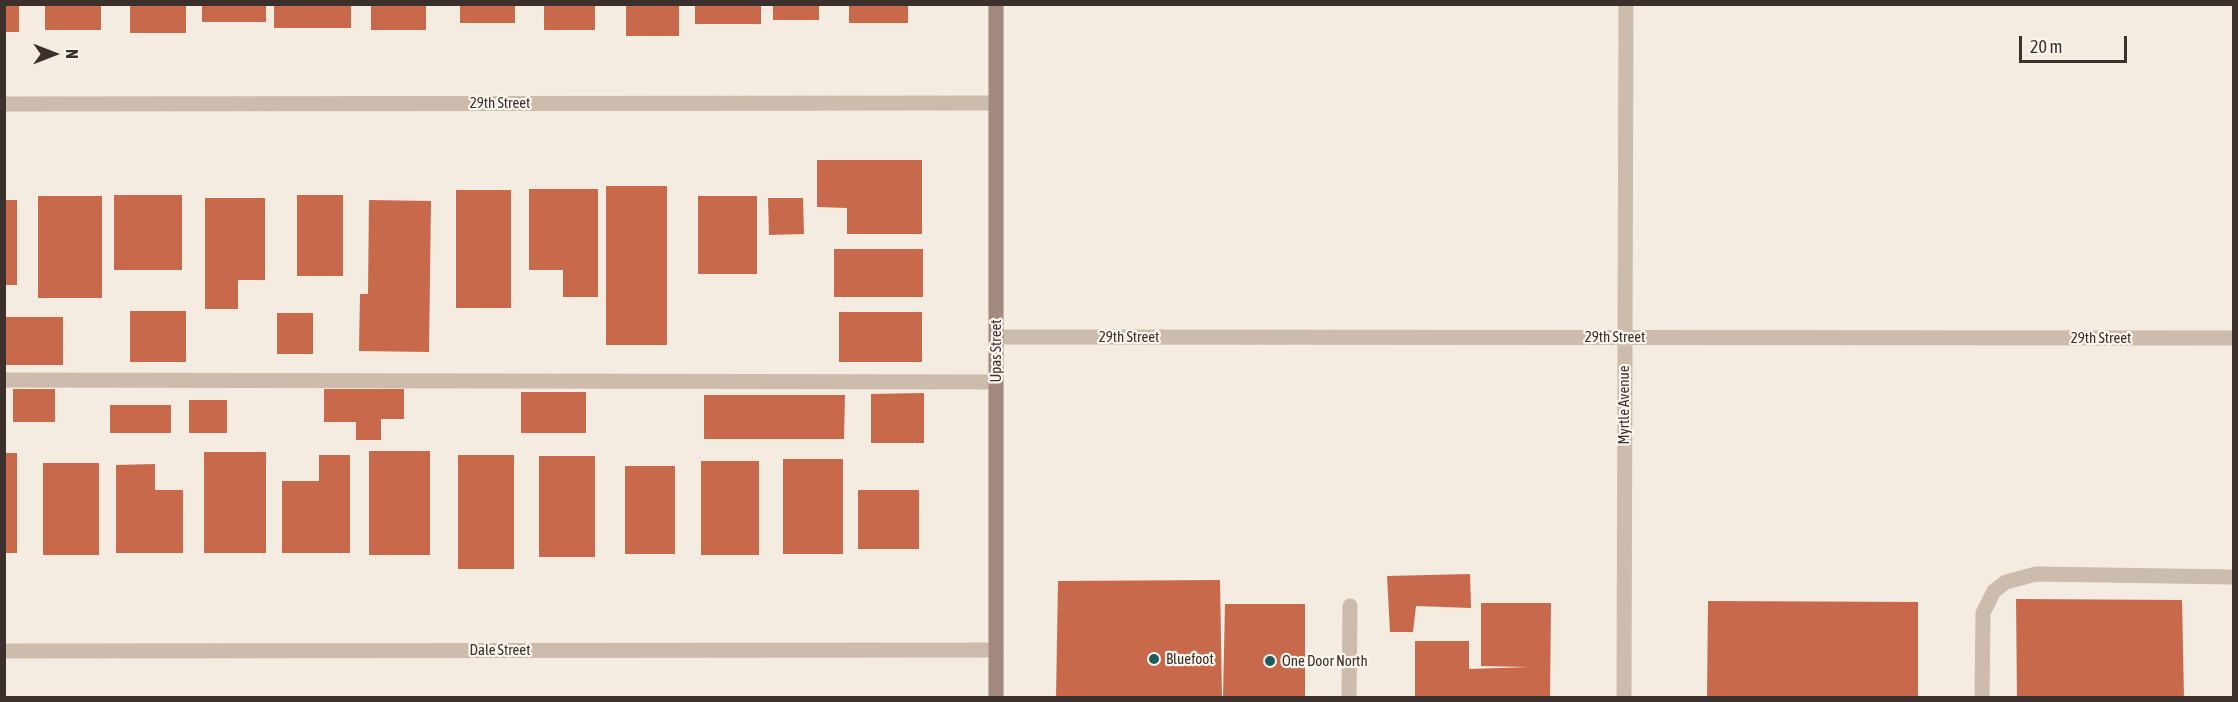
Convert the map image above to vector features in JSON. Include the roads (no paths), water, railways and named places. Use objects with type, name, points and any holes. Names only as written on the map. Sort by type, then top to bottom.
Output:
[{"type":"main road","name":"Upas Street","points":[[996,4],[996,698]]},
{"type":"street","name":"Myrtle Avenue","points":[[1624,698],[1626,4]]},
{"type":"street","name":"29th Street","points":[[4,104],[995,103]]},
{"type":"street","name":"29th Street","points":[[996,337],[2234,338]]},
{"type":"street","points":[[4,380],[995,382]]},
{"type":"street","points":[[1983,698],[1983,613],[1994,591],[2006,582],[2036,574],[2234,578]]},
{"type":"street","points":[[1349,698],[1350,606]]},
{"type":"street","name":"Dale Street","points":[[4,651],[996,650]]},
{"type":"place","name":"Bluefoot","points":[[1154,659]]},
{"type":"place","name":"One Door North","points":[[1270,661]]}]
